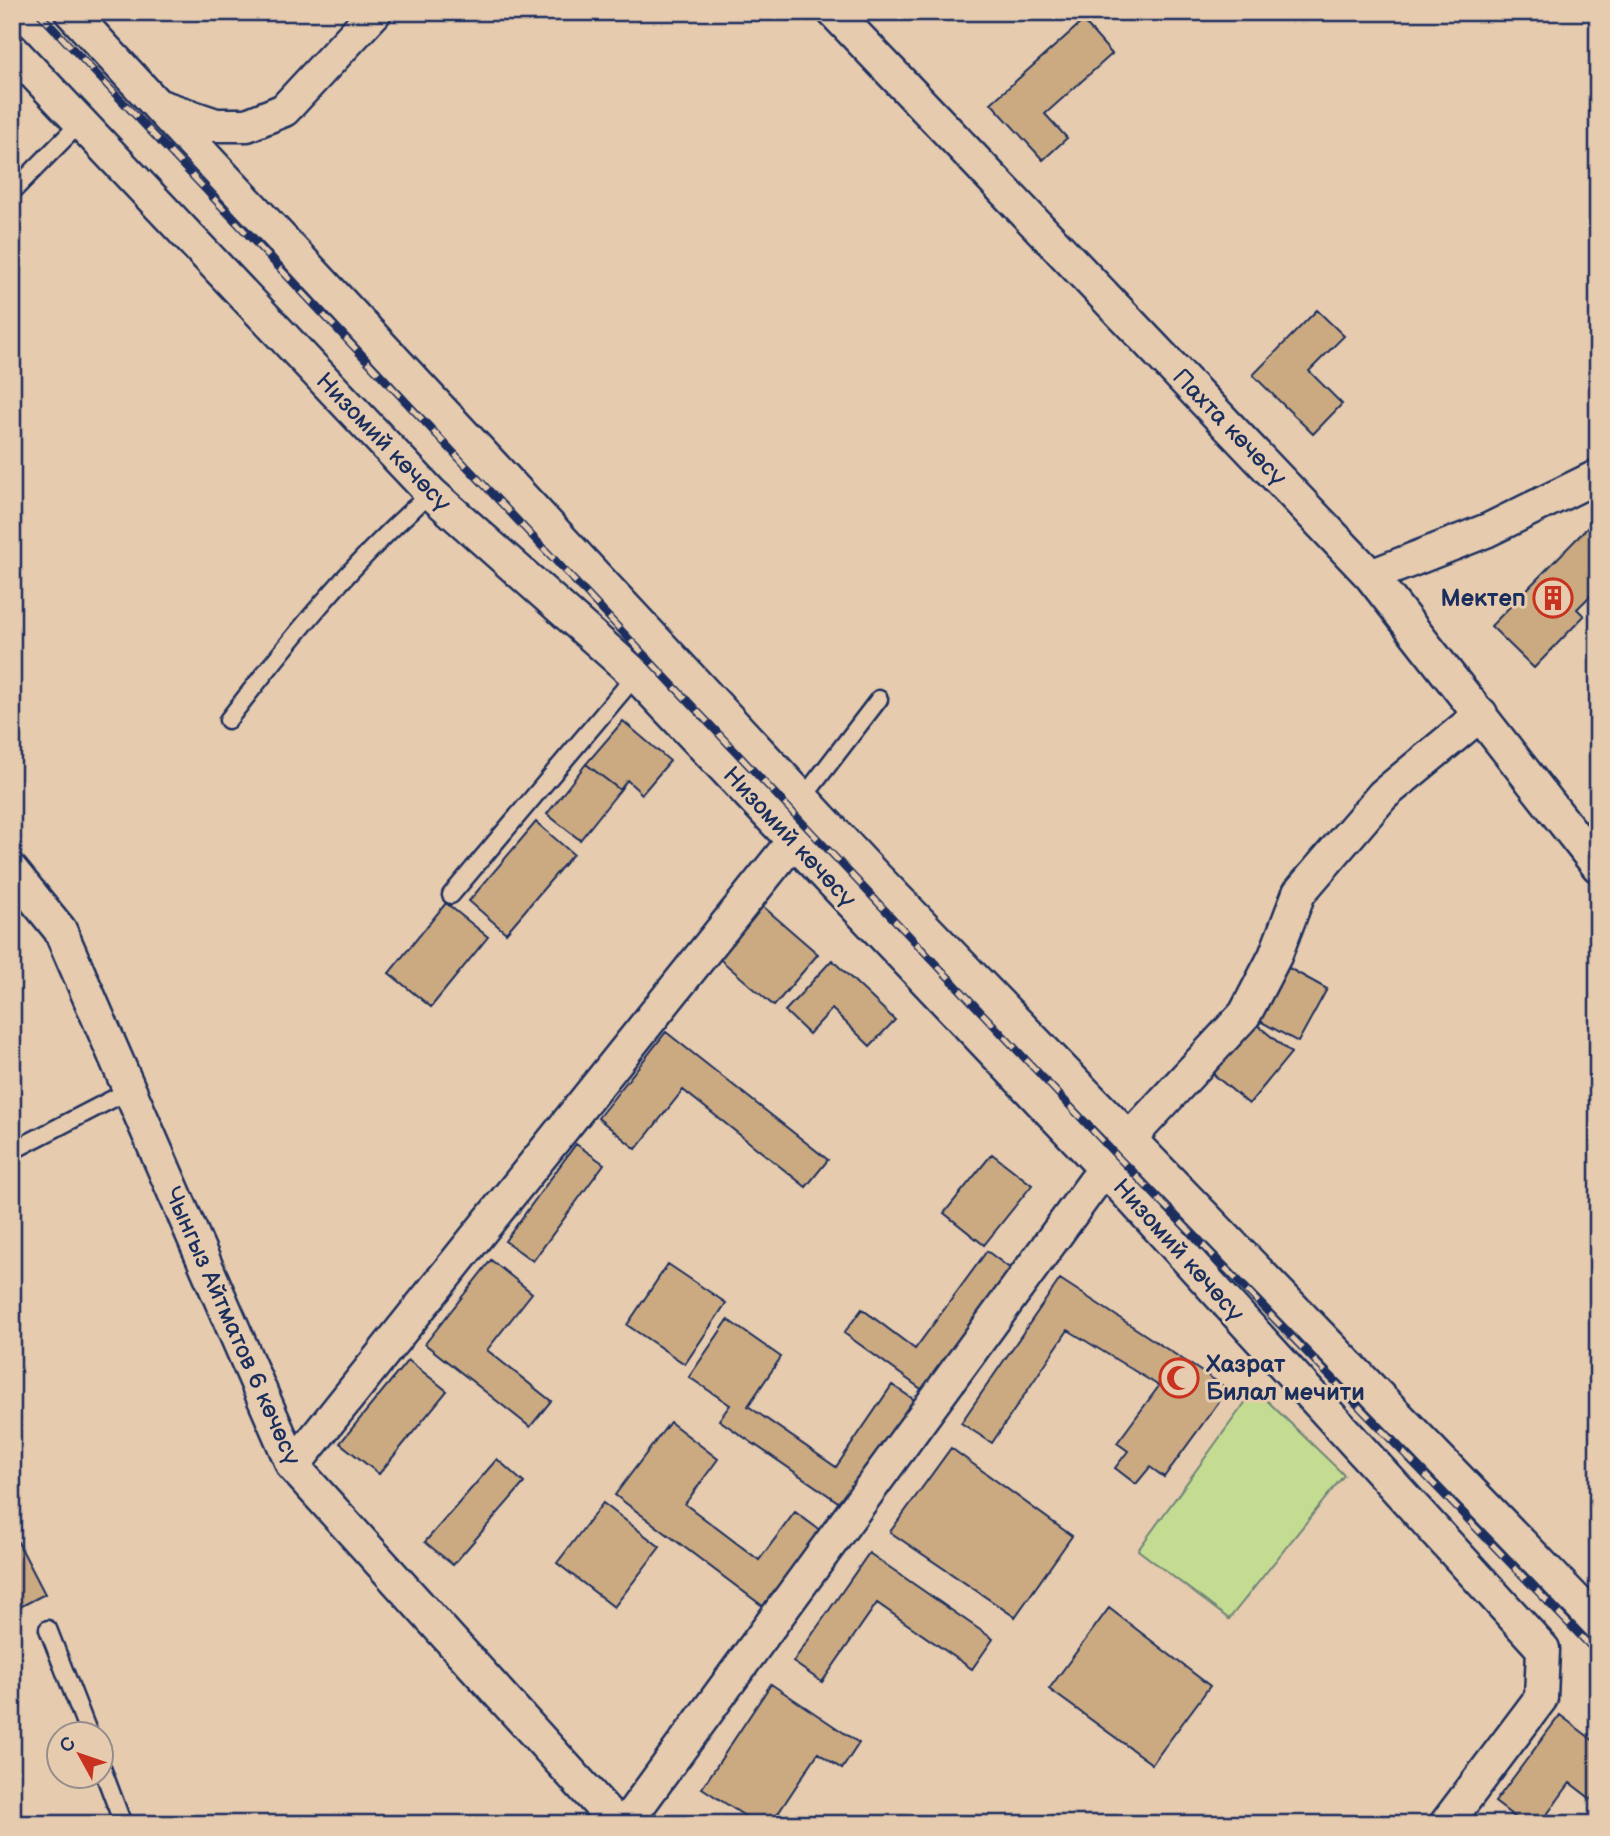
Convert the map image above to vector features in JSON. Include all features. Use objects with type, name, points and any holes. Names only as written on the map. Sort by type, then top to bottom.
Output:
[{"type":"street","points":[[71,12],[803,798],[1598,1623]]},
{"type":"street","points":[[157,104],[216,125],[247,125],[284,110],[375,12]]},
{"type":"street","name":"Пахта көчөсү","points":[[834,12],[1371,576],[1598,866]]},
{"type":"street","name":"Низомий көчөсү","points":[[12,50],[431,493],[636,675],[1104,1168],[1543,1649],[1541,1698],[1446,1824]]},
{"type":"street","points":[[1371,576],[1488,530],[1598,476]]},
{"type":"street","points":[[625,1824],[1104,1168],[1245,1014],[1275,956],[1299,893],[1383,795],[1481,714]]},
{"type":"street","points":[[293,1466],[793,841]]},
{"type":"street","name":"Чынгыз Айтматов 6 көчөсү","points":[[12,871],[60,930],[293,1466],[617,1824]]},
{"type":"lane","points":[[12,192],[81,121]]},
{"type":"lane","points":[[228,720],[316,607],[389,529],[431,493]]},
{"type":"lane","points":[[451,895],[636,675]]},
{"type":"lane","points":[[803,798],[879,699]]},
{"type":"lane","points":[[12,1151],[128,1091]]},
{"type":"lane","points":[[48,1629],[84,1720]]},
{"type":"lane","points":[[110,1790],[123,1824]]},
{"type":"green space","points":[[1255,1389],[1344,1475],[1229,1619],[1138,1550]]},
{"type":"building","points":[[1083,21],[1112,54],[1045,114],[1067,138],[1043,160],[991,103]]},
{"type":"building","points":[[1317,310],[1344,336],[1309,371],[1342,404],[1313,434],[1253,375]]},
{"type":"building","name":"Мектеп","points":[[1598,517],[1598,588],[1577,609],[1584,616],[1534,668],[1491,626]]},
{"type":"building","points":[[623,721],[670,761],[642,794],[627,780],[620,790],[586,764]]},
{"type":"building","points":[[586,764],[620,790],[580,840],[547,814]]},
{"type":"building","points":[[536,822],[573,854],[506,933],[469,901]]},
{"type":"building","points":[[446,903],[488,937],[431,1007],[389,973]]},
{"type":"building","points":[[759,903],[818,954],[774,1006],[715,955]]},
{"type":"building","points":[[832,960],[895,1020],[870,1046],[832,1009],[809,1034],[785,1011]]},
{"type":"building","points":[[1287,967],[1327,989],[1298,1042],[1258,1020]]},
{"type":"building","points":[[1255,1023],[1291,1053],[1249,1104],[1213,1074]]},
{"type":"building","points":[[666,1032],[828,1160],[806,1187],[683,1090],[636,1149],[598,1118]]},
{"type":"building","points":[[576,1144],[604,1164],[533,1261],[505,1241]]},
{"type":"building","points":[[992,1154],[1032,1185],[984,1245],[944,1213]]},
{"type":"building","points":[[987,1251],[1012,1270],[924,1391],[844,1333],[862,1309],[915,1349]]},
{"type":"building","points":[[491,1260],[532,1293],[487,1350],[551,1401],[530,1427],[425,1344]]},
{"type":"building","points":[[668,1264],[726,1303],[685,1364],[627,1325]]},
{"type":"building","name":"Хазрат Билал мечити","points":[[1060,1279],[1228,1389],[1164,1477],[1150,1467],[1136,1484],[1115,1468],[1128,1451],[1117,1443],[1159,1386],[1068,1330],[992,1443],[961,1423]]},
{"type":"building","points":[[728,1320],[781,1357],[748,1406],[836,1467],[892,1385],[916,1401],[844,1506],[719,1420],[730,1405],[689,1377]]},
{"type":"building","points":[[408,1360],[447,1391],[379,1474],[340,1443]]},
{"type":"building","points":[[670,1422],[718,1459],[685,1504],[759,1560],[795,1512],[821,1531],[764,1607],[615,1495]]},
{"type":"building","points":[[951,1448],[1072,1536],[1015,1617],[890,1532]]},
{"type":"building","points":[[497,1459],[524,1483],[453,1565],[425,1542]]},
{"type":"building","points":[[603,1503],[660,1547],[614,1607],[557,1563]]},
{"type":"building","points":[[18,1542],[45,1594],[12,1611],[12,1545]]},
{"type":"building","points":[[869,1553],[993,1639],[972,1669],[877,1603],[822,1682],[793,1662]]},
{"type":"building","points":[[1109,1608],[1210,1686],[1152,1764],[1049,1689]]},
{"type":"building","points":[[771,1684],[859,1743],[842,1769],[818,1753],[771,1824],[757,1824],[702,1788]]},
{"type":"building","points":[[1560,1715],[1598,1744],[1598,1790],[1591,1799],[1570,1783],[1540,1824],[1524,1824],[1495,1802]]},
{"type":"railway","points":[[38,12],[1115,1154],[1598,1654]]},
{"type":"place","name":"Мектеп","points":[[1553,598]]},
{"type":"place","name":"Хазрат Билал мечити","points":[[1179,1378]]}]
